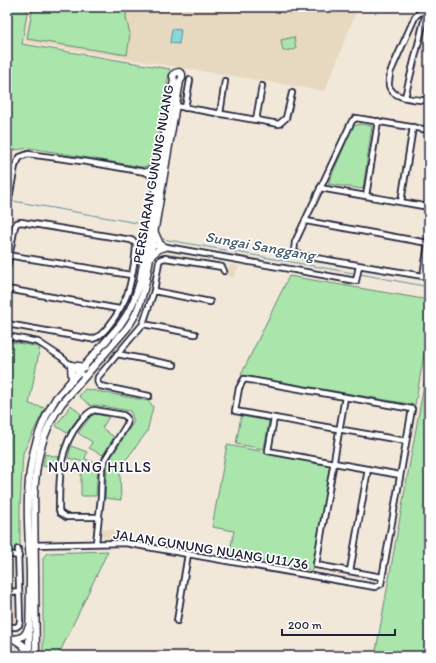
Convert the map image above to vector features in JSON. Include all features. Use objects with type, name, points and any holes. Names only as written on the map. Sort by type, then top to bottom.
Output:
[{"type":"street","points":[[405,97],[427,8]]},
{"type":"street","points":[[427,8],[415,17],[390,74],[389,82],[390,88],[394,93],[405,97],[429,101]]},
{"type":"street","name":"PERSIARAN GUNUNG NUANG","points":[[29,656],[30,575],[32,545],[34,496],[40,447],[53,416],[62,403],[127,328],[141,304],[150,257],[149,244],[154,232],[180,81],[182,78],[182,74],[178,72],[173,76],[174,80],[156,186],[149,244],[134,302],[130,312],[120,325],[80,373],[56,398],[47,412],[34,447],[30,465],[27,496],[32,545],[36,656]]},
{"type":"street","points":[[185,108],[190,80]]},
{"type":"street","points":[[220,114],[225,81]]},
{"type":"street","points":[[256,120],[262,86]]},
{"type":"street","points":[[176,106],[279,124],[286,118],[292,93]]},
{"type":"street","points":[[429,130],[356,118],[352,121],[295,242],[294,252],[304,256],[422,276],[429,237]]},
{"type":"street","points":[[366,196],[378,121]]},
{"type":"street","points":[[401,202],[413,127]]},
{"type":"street","points":[[7,209],[15,166],[20,157],[28,154],[88,162],[145,172],[151,175],[156,186]]},
{"type":"street","points":[[145,172],[154,169],[160,164]]},
{"type":"street","points":[[320,188],[429,207]]},
{"type":"street","points":[[306,221],[428,243]]},
{"type":"street","points":[[7,267],[8,255],[17,223],[24,222],[131,240],[136,244],[127,295],[111,324],[95,339],[7,324]]},
{"type":"street","points":[[154,232],[160,244],[165,247]]},
{"type":"street","points":[[149,244],[356,281],[359,266]]},
{"type":"street","points":[[150,257],[154,252],[165,247]]},
{"type":"street","points":[[188,262],[190,251]]},
{"type":"street","points":[[8,255],[131,275]]},
{"type":"street","points":[[149,396],[100,386],[98,384],[98,377],[143,324],[154,291],[159,262],[161,259],[165,258],[222,268],[224,271]]},
{"type":"street","points":[[7,289],[119,309]]},
{"type":"street","points":[[154,291],[210,302]]},
{"type":"street","points":[[143,324],[195,334]]},
{"type":"street","points":[[7,336],[38,342],[71,365],[85,377]]},
{"type":"street","points":[[117,354],[174,365]]},
{"type":"street","points":[[71,365],[85,367]]},
{"type":"street","points":[[71,365],[72,381]]},
{"type":"street","points":[[345,397],[340,429],[316,565],[382,577],[412,409],[345,397],[244,379],[239,388],[235,411],[340,429],[406,441]]},
{"type":"street","points":[[96,543],[99,517],[101,472],[103,463],[128,420],[123,415],[98,410],[91,411],[87,414],[77,425],[68,441],[60,473],[59,510],[60,513],[66,517],[99,517]]},
{"type":"street","points":[[274,418],[268,452],[400,475]]},
{"type":"street","points":[[350,571],[368,469]]},
{"type":"street","name":"JALAN GUNUNG NUANG U11/36","points":[[32,545],[125,543],[375,587],[381,584],[382,577]]},
{"type":"street","points":[[7,627],[16,627],[19,625],[20,621],[18,549]]},
{"type":"street","points":[[7,554],[19,556]]},
{"type":"street","points":[[177,621],[188,554]]},
{"type":"street","points":[[7,590],[19,593]]},
{"type":"street","points":[[10,638],[20,638],[24,636],[29,626]]},
{"type":"street","points":[[10,638],[23,645],[29,656]]},
{"type":"shaded area","points":[[31,7],[202,7],[226,12],[248,7],[358,7],[325,91],[24,42]]},
{"type":"shaded area","points":[[230,265],[239,266],[233,278],[226,274]]},
{"type":"shaded area","points":[[102,529],[118,530],[114,537],[103,537],[101,535]]},
{"type":"shaded area","points":[[8,609],[15,611],[15,621],[13,624],[7,622]]},
{"type":"green space","points":[[7,7],[28,7],[22,44],[170,69],[153,163],[149,166],[142,167],[30,148],[7,151]]},
{"type":"green space","points":[[33,7],[127,7],[126,18],[130,34],[127,55],[27,39]]},
{"type":"green space","points":[[294,37],[296,49],[283,51],[281,40]]},
{"type":"green space","points":[[361,124],[372,126],[363,189],[328,184],[353,126]]},
{"type":"green space","points":[[289,276],[429,300],[429,326],[415,405],[241,375]]},
{"type":"green space","points":[[7,341],[40,347],[29,404],[45,408],[23,453],[20,506],[20,549],[14,551],[7,550]]},
{"type":"green space","points":[[429,357],[429,656],[375,656]]},
{"type":"green space","points":[[85,389],[149,401],[153,407],[147,432],[125,461],[120,474],[121,500],[105,498],[107,468],[111,458],[134,421],[130,411],[95,405],[91,406],[79,396]]},
{"type":"green space","points":[[71,405],[81,414],[67,433],[56,426]]},
{"type":"green space","points":[[96,414],[109,417],[102,428],[114,437],[103,455],[89,448],[92,442],[78,433],[91,416]]},
{"type":"green space","points":[[241,416],[269,421],[264,449],[236,444]]},
{"type":"green space","points":[[227,445],[331,464],[312,570],[229,555],[234,531],[212,527]]},
{"type":"green space","points":[[71,446],[87,452],[85,459],[98,464],[96,496],[81,496],[81,472],[84,462],[68,458]]},
{"type":"green space","points":[[45,454],[59,457],[56,469],[43,466]]},
{"type":"green space","points":[[108,551],[58,656],[43,656],[43,558],[47,553]]},
{"type":"water","points":[[172,29],[181,30],[179,44],[170,43]]},
{"type":"waterway","name":"Sungai Sanggang","points":[[13,201],[143,224]]},
{"type":"waterway","name":"Sungai Sanggang","points":[[163,239],[353,273]]},
{"type":"waterway","name":"Sungai Sanggang","points":[[360,274],[429,287]]},
{"type":"district","name":"NUANG HILLS","points":[[100,467]]}]
